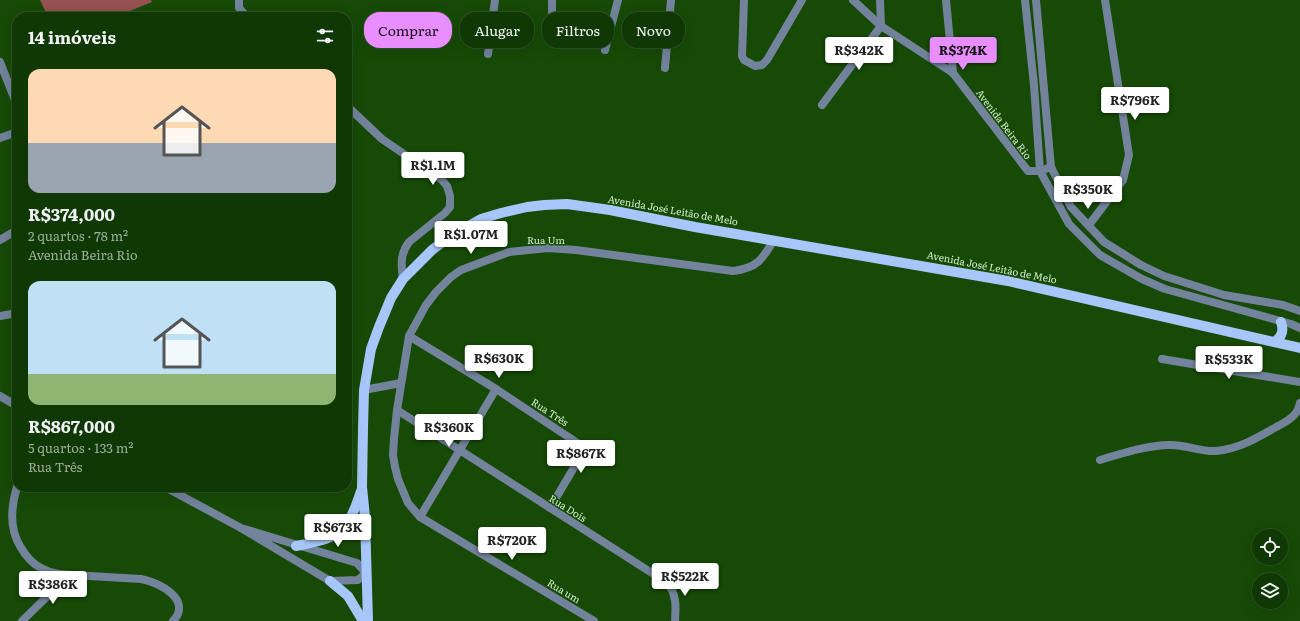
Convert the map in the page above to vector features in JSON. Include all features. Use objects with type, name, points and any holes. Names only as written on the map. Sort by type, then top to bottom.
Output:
[{"type":"main road","name":"Avenida José Leitão de Melo","points":[[368,621],[365,517],[362,487],[364,390],[371,349],[391,298],[403,279],[432,250],[449,237],[481,219],[501,213],[527,207],[567,204],[610,210],[1008,281],[1300,348]]},
{"type":"main road","points":[[1275,342],[1283,332],[1281,322]]},
{"type":"main road","points":[[296,546],[323,540],[342,529],[354,513],[362,487]]},
{"type":"main road","points":[[330,581],[348,596],[363,621]]},
{"type":"street","points":[[239,0],[240,8],[243,12]]},
{"type":"street","points":[[488,54],[495,0]]},
{"type":"street","points":[[552,0],[552,12]]},
{"type":"street","points":[[605,50],[618,0]]},
{"type":"street","points":[[665,68],[671,0]]},
{"type":"street","points":[[744,0],[742,56],[744,60],[755,66],[762,65],[767,60],[802,0]]},
{"type":"street","name":"Avenida Beira Rio","points":[[853,0],[880,26],[953,73],[1027,170],[1029,172],[1040,171]]},
{"type":"street","points":[[822,105],[880,26],[880,0]]},
{"type":"street","points":[[946,0],[953,73]]},
{"type":"street","points":[[1025,0],[1034,85],[1040,171],[1069,224],[1100,255],[1142,279],[1165,290],[1300,328]]},
{"type":"street","points":[[1036,0],[1051,167],[1071,207],[1104,242],[1122,255],[1164,276],[1224,295],[1283,305],[1300,311]]},
{"type":"street","points":[[1089,225],[1123,180],[1129,155],[1105,0]]},
{"type":"street","points":[[0,62],[12,92]]},
{"type":"street","points":[[352,111],[382,139],[442,180],[449,190],[451,203],[445,213],[409,242],[404,248],[401,265],[403,279]]},
{"type":"street","points":[[0,138],[12,134]]},
{"type":"street","points":[[1040,171],[1051,167]]},
{"type":"street","points":[[1062,213],[1071,207]]},
{"type":"street","points":[[0,240],[12,233]]},
{"type":"street","name":"Rua Um","points":[[420,518],[408,503],[398,479],[395,467],[394,439],[397,410],[409,336],[426,306],[436,292],[451,277],[473,264],[509,252],[548,248],[576,250],[732,271],[748,268],[759,262],[764,257],[774,240]]},
{"type":"street","points":[[0,316],[12,314]]},
{"type":"street","name":"Rua Três","points":[[409,336],[496,389],[578,442],[582,454],[550,508]]},
{"type":"street","points":[[1162,359],[1300,382]]},
{"type":"street","points":[[364,390],[401,383]]},
{"type":"street","points":[[420,518],[496,389]]},
{"type":"street","points":[[0,396],[12,403]]},
{"type":"street","points":[[1100,460],[1151,446],[1186,446],[1215,451],[1234,447],[1259,437],[1292,418],[1297,412],[1300,403]]},
{"type":"street","name":"Rua Dois","points":[[397,410],[666,582],[672,588],[676,604],[675,621]]},
{"type":"street","points":[[16,492],[12,507],[12,522],[21,548],[32,563],[50,572],[69,575],[149,580],[166,589],[175,597],[178,606],[178,615],[173,621]]},
{"type":"street","points":[[174,492],[241,528],[330,581],[358,580],[366,573],[357,564],[241,528]]},
{"type":"street","name":"Rua um","points":[[420,518],[594,621]]},
{"type":"street","points":[[22,621],[69,575]]},
{"type":"shaded area","points":[[40,0],[151,0],[152,2],[127,12],[46,12]]}]
